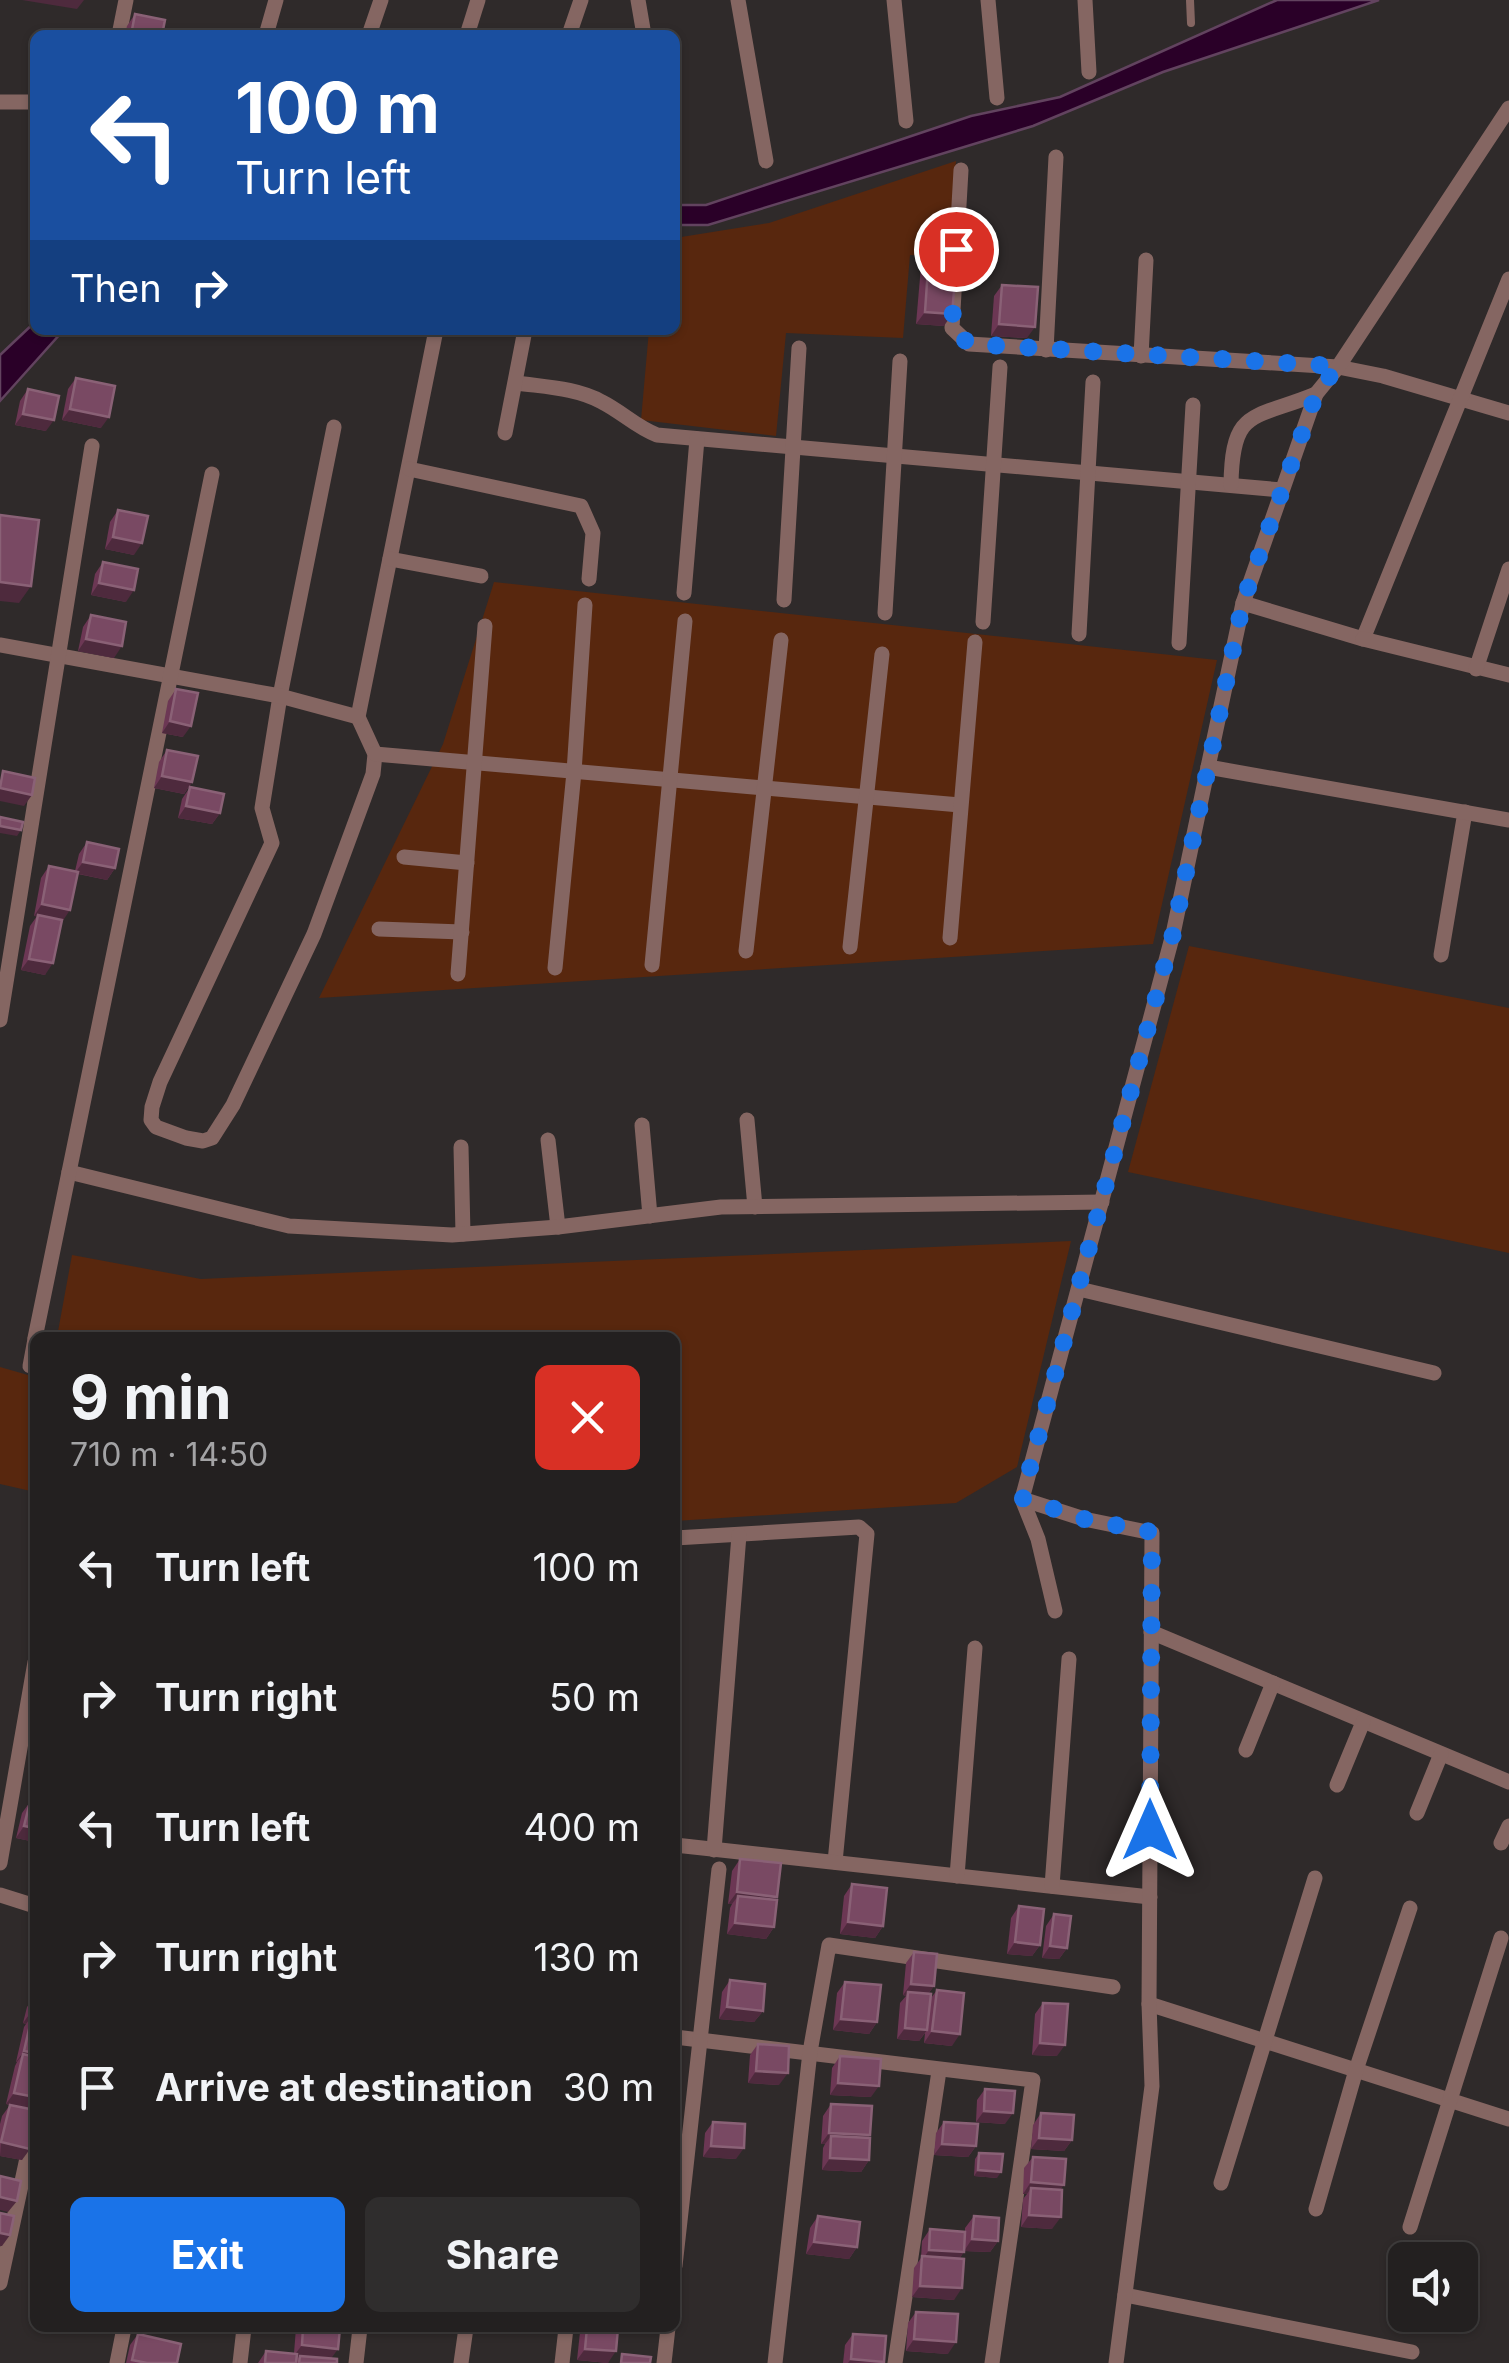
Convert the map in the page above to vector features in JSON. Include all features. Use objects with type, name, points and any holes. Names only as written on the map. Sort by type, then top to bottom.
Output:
[{"type":"street","points":[[120,30],[126,0]]},
{"type":"street","points":[[267,30],[276,0]]},
{"type":"street","points":[[371,30],[382,0]]},
{"type":"street","points":[[469,30],[478,0]]},
{"type":"street","points":[[571,30],[581,0]]},
{"type":"street","points":[[638,0],[643,30]]},
{"type":"street","points":[[738,0],[766,161]]},
{"type":"street","points":[[894,0],[906,121]]},
{"type":"street","points":[[988,0],[997,98]]},
{"type":"street","points":[[1085,0],[1089,72]]},
{"type":"street","points":[[0,102],[30,102]]},
{"type":"street","points":[[1055,1611],[1038,1540],[1022,1498],[1173,934],[1243,602],[1316,394],[1509,108]]},
{"type":"street","points":[[1046,350],[1056,157]]},
{"type":"street","points":[[961,170],[952,328],[969,344],[1338,366],[1509,413]]},
{"type":"street","points":[[1141,356],[1146,260]]},
{"type":"street","points":[[1363,639],[1509,279]]},
{"type":"street","points":[[334,427],[280,696],[262,808],[272,843],[160,1082],[152,1108],[151,1120],[156,1127],[204,1141],[212,1138],[233,1105],[314,934],[373,774],[376,754],[358,717],[435,335]]},
{"type":"street","points":[[505,433],[524,335]]},
{"type":"street","points":[[784,600],[798,348]]},
{"type":"street","points":[[885,613],[900,361]]},
{"type":"street","points":[[983,622],[1000,366]]},
{"type":"street","points":[[1078,634],[1093,382]]},
{"type":"street","points":[[517,383],[572,391],[601,401],[642,430],[657,435],[1282,490]]},
{"type":"street","points":[[1231,485],[1236,433],[1252,417],[1316,394]]},
{"type":"street","points":[[1179,643],[1193,405]]},
{"type":"street","points":[[684,593],[697,438]]},
{"type":"street","points":[[0,1020],[92,446]]},
{"type":"street","points":[[409,469],[581,506],[594,533],[589,579]]},
{"type":"street","points":[[36,1332],[212,474]]},
{"type":"street","points":[[390,560],[481,576]]},
{"type":"street","points":[[1476,669],[1509,568]]},
{"type":"street","points":[[1243,602],[1363,639],[1509,675]]},
{"type":"street","points":[[554,968],[574,772],[585,605]]},
{"type":"street","points":[[652,965],[684,621]]},
{"type":"street","points":[[458,974],[485,626]]},
{"type":"street","points":[[746,951],[781,640]]},
{"type":"street","points":[[950,938],[975,642]]},
{"type":"street","points":[[0,644],[280,696],[358,717]]},
{"type":"street","points":[[850,947],[882,654]]},
{"type":"street","points":[[376,754],[960,805]]},
{"type":"street","points":[[1208,767],[1509,820]]},
{"type":"street","points":[[1441,955],[1465,812]]},
{"type":"street","points":[[404,857],[466,863]]},
{"type":"street","points":[[379,928],[462,932]]},
{"type":"street","points":[[747,1120],[756,1207]]},
{"type":"street","points":[[642,1125],[650,1216]]},
{"type":"street","points":[[548,1140],[558,1228]]},
{"type":"street","points":[[461,1147],[464,1234]]},
{"type":"street","points":[[68,1172],[289,1226],[464,1234],[756,1207],[1102,1202]]},
{"type":"street","points":[[1078,1289],[1434,1373]]},
{"type":"street","points":[[1022,1498],[1084,1519],[1152,1532],[1152,2086],[1116,2363]]},
{"type":"street","points":[[680,1538],[859,1528],[866,1534],[835,1862]]},
{"type":"street","points":[[714,1850],[739,1534]]},
{"type":"street","points":[[1151,1632],[1509,1782]]},
{"type":"street","points":[[957,1876],[975,1648]]},
{"type":"street","points":[[1052,1886],[1070,1659]]},
{"type":"street","points":[[1246,1750],[1273,1684]]},
{"type":"street","points":[[0,1863],[30,1691]]},
{"type":"street","points":[[1337,1785],[1363,1722]]},
{"type":"street","points":[[1416,1812],[1440,1754]]},
{"type":"street","points":[[1502,1842],[1509,1826]]},
{"type":"street","points":[[680,1846],[1150,1897]]},
{"type":"street","points":[[680,2223],[720,1870]]},
{"type":"street","points":[[1221,2183],[1315,1878]]},
{"type":"street","points":[[0,1895],[30,1904]]},
{"type":"street","points":[[1316,2209],[1356,2070],[1410,1908]]},
{"type":"street","points":[[1410,2227],[1501,1938]]},
{"type":"street","points":[[775,2363],[810,2052],[828,1945],[1113,1987]]},
{"type":"street","points":[[1149,2004],[1509,2119]]},
{"type":"street","points":[[680,2038],[1033,2080],[992,2363]]},
{"type":"street","points":[[895,2363],[939,2071]]},
{"type":"street","points":[[0,2282],[30,2144]]},
{"type":"street","points":[[1125,2295],[1412,2352]]},
{"type":"street","points":[[117,2363],[123,2332]]},
{"type":"street","points":[[240,2363],[244,2332]]},
{"type":"street","points":[[356,2363],[360,2332]]},
{"type":"street","points":[[462,2363],[466,2332]]},
{"type":"street","points":[[562,2363],[566,2332]]},
{"type":"street","points":[[664,2363],[668,2332]]},
{"type":"lane","points":[[1190,0],[1191,23]]},
{"type":"shaded area","points":[[1277,0],[1379,0],[1163,72],[1033,126],[708,225],[680,225],[680,205],[706,205],[971,116],[1060,97]]},
{"type":"shaded area","points":[[956,161],[948,257],[910,255],[903,338],[786,333],[776,436],[641,420],[649,335],[680,335],[680,237],[769,223]]},
{"type":"shaded area","points":[[30,327],[30,335],[59,335],[0,401],[0,355]]},
{"type":"shaded area","points":[[494,582],[1217,660],[1153,944],[319,998],[443,744]]},
{"type":"shaded area","points":[[1189,946],[1509,1008],[1509,1253],[1128,1172]]},
{"type":"shaded area","points":[[1071,1241],[1017,1467],[956,1503],[680,1521],[680,1332],[58,1332],[72,1255],[201,1279]]},
{"type":"shaded area","points":[[0,1367],[30,1376],[30,1491],[0,1484]]},
{"type":"building","points":[[135,14],[165,20],[163,30],[132,30]]},
{"type":"building","points":[[929,254],[957,257],[952,314],[925,312]]},
{"type":"building","points":[[1002,285],[1038,287],[1035,327],[999,324]]},
{"type":"building","points":[[76,378],[115,386],[109,417],[70,409]]},
{"type":"building","points":[[28,389],[59,396],[54,420],[23,414]]},
{"type":"building","points":[[118,510],[148,516],[142,543],[113,537]]},
{"type":"building","points":[[0,515],[39,520],[31,586],[0,582]]},
{"type":"building","points":[[103,562],[138,569],[134,590],[99,583]]},
{"type":"building","points":[[91,615],[126,622],[122,646],[86,639]]},
{"type":"building","points":[[176,689],[198,693],[191,726],[170,721]]},
{"type":"building","points":[[167,750],[198,756],[192,782],[162,776]]},
{"type":"building","points":[[3,771],[35,778],[32,795],[0,788]]},
{"type":"building","points":[[190,787],[224,794],[220,813],[186,806]]},
{"type":"building","points":[[0,817],[23,822],[21,830],[0,826]]},
{"type":"building","points":[[87,842],[119,849],[115,868],[83,862]]},
{"type":"building","points":[[49,866],[78,872],[70,910],[42,904]]},
{"type":"building","points":[[38,915],[62,920],[53,963],[29,959]]},
{"type":"building","points":[[30,1802],[30,1827],[24,1826]]},
{"type":"building","points":[[740,1859],[781,1863],[777,1897],[737,1892]]},
{"type":"building","points":[[852,1884],[887,1888],[883,1926],[848,1922]]},
{"type":"building","points":[[738,1896],[777,1900],[774,1927],[735,1923]]},
{"type":"building","points":[[1019,1906],[1044,1909],[1040,1945],[1015,1942]]},
{"type":"building","points":[[1054,1914],[1071,1916],[1067,1948],[1050,1946]]},
{"type":"building","points":[[914,1952],[937,1954],[934,1986],[911,1984]]},
{"type":"building","points":[[730,1980],[765,1984],[763,2011],[727,2007]]},
{"type":"building","points":[[845,1982],[881,1985],[877,2022],[841,2019]]},
{"type":"building","points":[[937,1990],[964,1993],[960,2034],[932,2031]]},
{"type":"building","points":[[908,1992],[931,1994],[927,2030],[905,2028]]},
{"type":"building","points":[[1043,2003],[1068,2004],[1065,2045],[1040,2043]]},
{"type":"building","points":[[30,2025],[30,2052],[24,2051]]},
{"type":"building","points":[[758,2044],[789,2046],[788,2073],[756,2071]]},
{"type":"building","points":[[23,2054],[30,2056],[30,2096],[14,2093]]},
{"type":"building","points":[[840,2056],[881,2059],[879,2086],[838,2083]]},
{"type":"building","points":[[985,2089],[1015,2091],[1013,2113],[984,2111]]},
{"type":"building","points":[[831,2104],[872,2106],[870,2135],[829,2133]]},
{"type":"building","points":[[10,2105],[30,2109],[30,2149],[1,2142]]},
{"type":"building","points":[[1041,2113],[1074,2115],[1072,2140],[1039,2138]]},
{"type":"building","points":[[713,2122],[745,2124],[744,2148],[711,2146]]},
{"type":"building","points":[[944,2122],[978,2124],[976,2146],[942,2144]]},
{"type":"building","points":[[831,2136],[870,2138],[869,2160],[830,2158]]},
{"type":"building","points":[[979,2153],[1003,2154],[1001,2172],[978,2170]]},
{"type":"building","points":[[1033,2157],[1066,2159],[1064,2185],[1031,2182]]},
{"type":"building","points":[[0,2176],[21,2181],[17,2201],[0,2197]]},
{"type":"building","points":[[1031,2188],[1062,2190],[1061,2217],[1029,2215]]},
{"type":"building","points":[[0,2213],[14,2216],[10,2235],[0,2233]]},
{"type":"building","points":[[818,2216],[860,2222],[857,2247],[814,2242]]},
{"type":"building","points":[[974,2216],[999,2218],[998,2241],[972,2239]]},
{"type":"building","points":[[930,2229],[965,2232],[964,2252],[929,2250]]},
{"type":"building","points":[[922,2256],[964,2259],[962,2288],[920,2286]]},
{"type":"building","points":[[916,2312],[958,2314],[956,2342],[914,2339]]},
{"type":"building","points":[[303,2332],[340,2332],[338,2349],[302,2345]]},
{"type":"building","points":[[587,2332],[618,2332],[616,2351],[585,2349]]},
{"type":"building","points":[[138,2334],[181,2344],[177,2363],[132,2360]]},
{"type":"building","points":[[853,2334],[886,2336],[884,2362],[851,2359]]},
{"type":"building","points":[[266,2351],[297,2354],[296,2363],[265,2363]]},
{"type":"building","points":[[622,2354],[651,2357],[650,2363],[621,2363]]},
{"type":"building","points":[[300,2356],[337,2359],[337,2363],[299,2363]]},
{"type":"route","points":[[956,249],[952,328],[969,344],[1338,366],[1316,394],[1243,602],[1173,934],[1022,1498],[1084,1519],[1152,1532],[1150,1830]]}]
